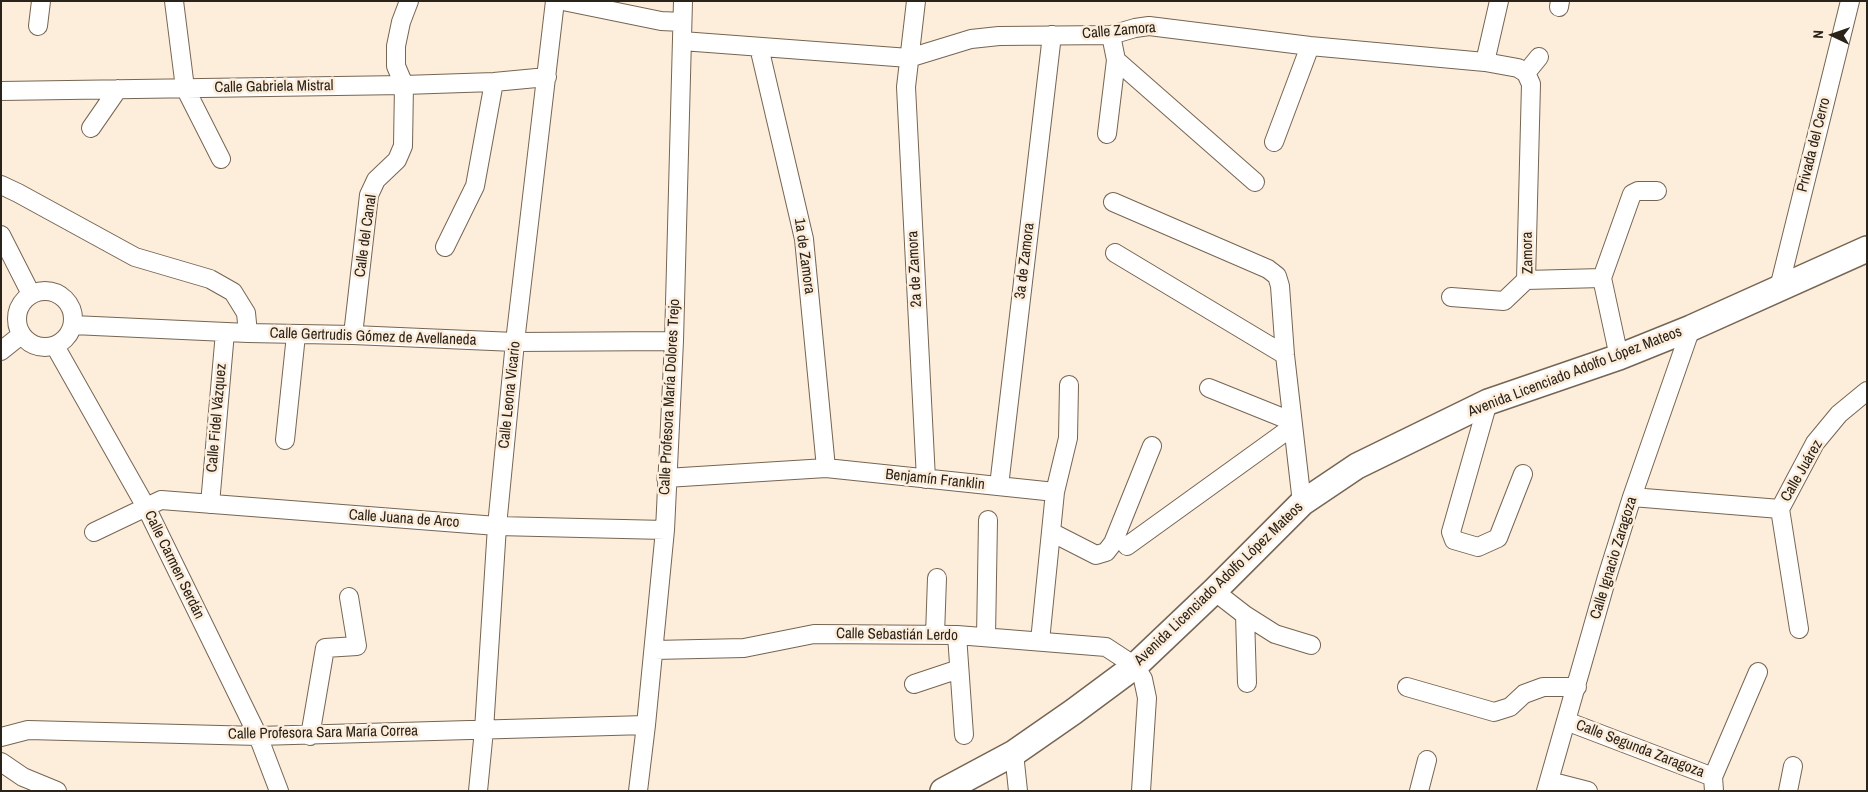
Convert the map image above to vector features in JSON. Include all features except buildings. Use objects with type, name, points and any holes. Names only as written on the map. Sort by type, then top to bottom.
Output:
[{"type":"street","points":[[38,26],[41,1]]},
{"type":"street","points":[[174,1],[185,88],[221,159]]},
{"type":"street","name":"Calle del Canal","points":[[353,335],[369,195],[376,180],[397,160],[403,146],[404,85],[396,66],[396,46],[401,22],[409,1]]},
{"type":"street","name":"Calle Leona Vicario","points":[[478,791],[484,730],[497,526],[515,342],[555,1]]},
{"type":"street","points":[[564,1],[661,21],[682,22]]},
{"type":"street","name":"Calle Profesora María Dolores Trejo","points":[[638,791],[665,530],[674,341],[683,1]]},
{"type":"street","name":"2a de Zamora","points":[[916,1],[906,87],[926,480]]},
{"type":"street","points":[[1485,62],[1499,1]]},
{"type":"street","name":"Privada del Cerro","points":[[1779,288],[1850,1]]},
{"type":"street","name":"Calle Zamora","points":[[682,41],[909,58],[972,39],[999,36],[1111,35],[1149,26],[1310,46],[1485,62],[1518,68],[1526,73]]},
{"type":"street","name":"3a de Zamora","points":[[999,486],[1052,35]]},
{"type":"street","points":[[1106,134],[1116,60],[1111,35]]},
{"type":"street","points":[[1274,142],[1310,46]]},
{"type":"street","name":"1a de Zamora","points":[[759,47],[804,239],[826,468]]},
{"type":"street","points":[[1526,73],[1539,57]]},
{"type":"street","points":[[1116,60],[1255,182]]},
{"type":"street","name":"Zamora","points":[[1526,73],[1531,84],[1526,280],[1602,278]]},
{"type":"street","name":"Calle Gabriela Mistral","points":[[1,91],[404,85],[494,82],[547,77]]},
{"type":"street","points":[[445,247],[475,186],[494,82]]},
{"type":"street","points":[[91,128],[118,89]]},
{"type":"street","points":[[1,185],[135,257],[210,279],[233,292],[246,313],[248,333]]},
{"type":"street","points":[[1619,357],[1602,278],[1632,194],[1638,191],[1657,191]]},
{"type":"street","points":[[1113,202],[1268,269],[1276,276],[1280,286],[1285,356],[1302,503]]},
{"type":"street","points":[[1,235],[31,294]]},
{"type":"street","name":"Avenida Licenciado Adolfo López Mateos","points":[[943,791],[1014,753],[1135,666],[1214,591],[1302,503],[1357,466],[1488,402],[1619,357],[1691,328],[1867,249]]},
{"type":"street","points":[[1115,252],[1285,356]]},
{"type":"street","points":[[1451,297],[1504,301],[1526,280]]},
{"type":"street","points":[[48,290],[65,298],[71,306],[73,325],[70,334],[55,346],[46,348],[37,346],[28,342],[22,335],[17,317],[19,308],[31,294],[48,290]]},
{"type":"street","name":"Calle Gertrudis Gómez de Avellaneda","points":[[73,325],[515,342],[674,341]]},
{"type":"street","name":"Calle Ignacio Zaragoza","points":[[1547,786],[1632,497],[1691,328]]},
{"type":"street","name":"Calle Fidel Vázquez","points":[[210,504],[225,332]]},
{"type":"street","points":[[1,351],[22,335]]},
{"type":"street","points":[[285,440],[296,335]]},
{"type":"street","name":"Calle Carmen Serdán","points":[[55,346],[146,507],[258,736],[279,791]]},
{"type":"street","points":[[1040,641],[1055,492],[1068,438],[1069,385]]},
{"type":"street","points":[[1208,388],[1292,424]]},
{"type":"street","name":"Calle Juárez","points":[[1780,509],[1815,443],[1839,414],[1867,391]]},
{"type":"street","points":[[1488,402],[1451,532],[1454,540],[1478,547],[1498,538],[1523,474]]},
{"type":"street","points":[[1127,546],[1292,424]]},
{"type":"street","points":[[1051,532],[1096,555],[1106,552],[1113,543],[1152,446]]},
{"type":"street","name":"Benjamín Franklin","points":[[666,478],[826,468],[926,480],[1055,492]]},
{"type":"street","points":[[1632,497],[1780,509],[1799,629]]},
{"type":"street","name":"Calle Juana de Arco","points":[[94,532],[161,500],[497,526],[665,530]]},
{"type":"street","points":[[986,637],[988,520]]},
{"type":"street","points":[[935,635],[937,578]]},
{"type":"street","points":[[1214,591],[1245,615],[1275,634],[1311,646]]},
{"type":"street","points":[[310,736],[325,648],[357,646],[349,597]]},
{"type":"street","points":[[1245,615],[1247,683]]},
{"type":"street","name":"Calle Sebastián Lerdo","points":[[654,650],[744,648],[814,634],[957,635],[1106,647],[1135,666]]},
{"type":"street","points":[[957,635],[964,735]]},
{"type":"street","points":[[1135,666],[1143,679],[1147,698],[1141,791]]},
{"type":"street","points":[[914,684],[960,669]]},
{"type":"street","points":[[1713,784],[1758,672]]},
{"type":"street","points":[[1407,687],[1494,712],[1510,707],[1524,694],[1543,687],[1577,687]]},
{"type":"street","name":"Calle Segunda Zaragoza","points":[[1566,721],[1713,784]]},
{"type":"street","name":"Calle Profesora Sara María Correa","points":[[1,737],[28,730],[310,736],[646,725]]},
{"type":"street","points":[[1014,753],[1018,791]]},
{"type":"street","points":[[1419,791],[1427,760]]},
{"type":"street","points":[[1,762],[23,778],[57,791]]},
{"type":"street","points":[[1788,791],[1794,766]]},
{"type":"street","points":[[1547,786],[1588,791]]}]
